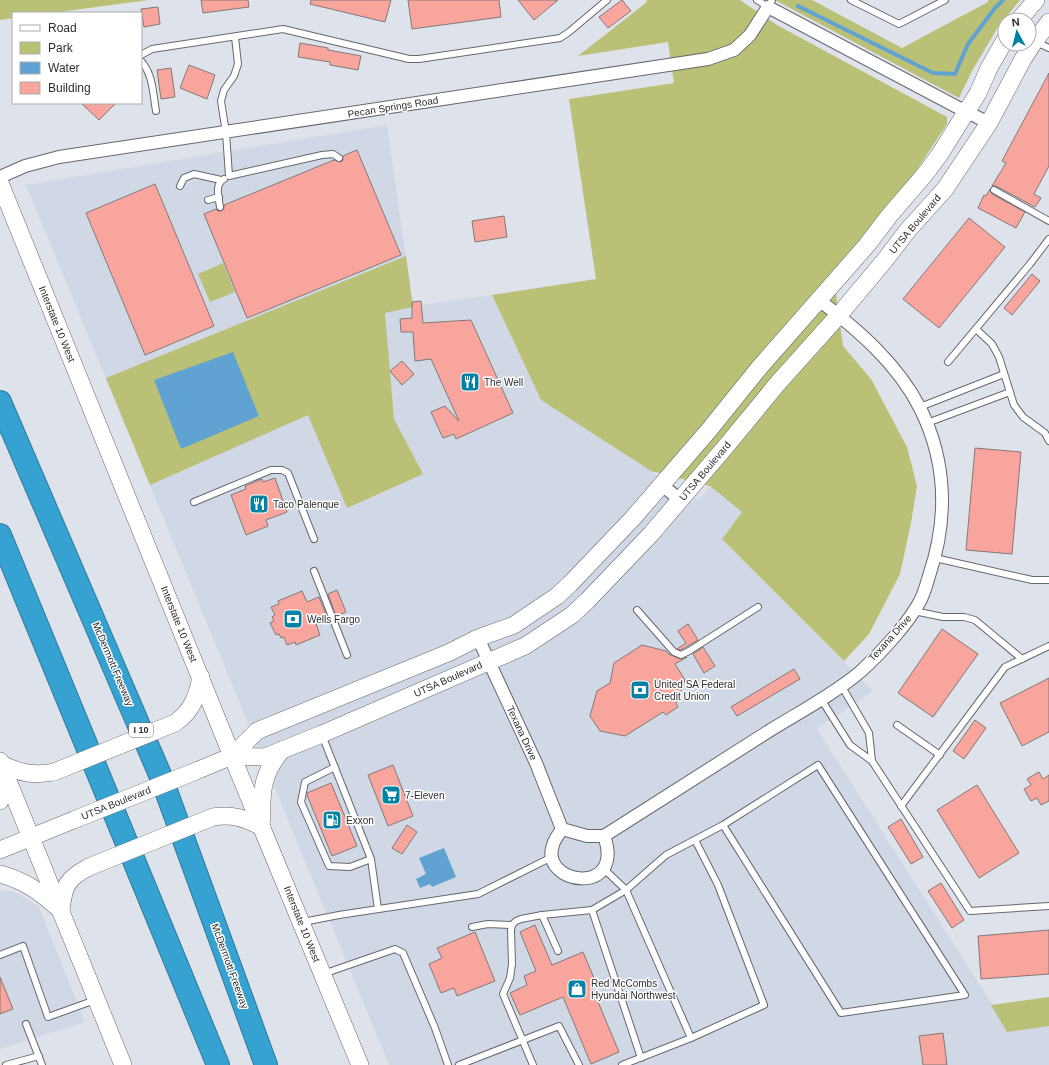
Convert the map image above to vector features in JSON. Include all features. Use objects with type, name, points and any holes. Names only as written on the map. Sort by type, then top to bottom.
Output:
[{"type":"highway","name":"McDermott Freeway","points":[[0,402],[161,777],[266,1065]]},
{"type":"highway","points":[[0,535],[218,1065]]},
{"type":"main road","points":[[1026,12],[1036,0]]},
{"type":"main road","name":"UTSA Boulevard","points":[[232,756],[265,757],[322,734],[525,646],[572,615],[651,534],[778,383],[839,315],[908,230],[945,189],[1041,45],[1049,22]]},
{"type":"main road","name":"UTSA Boulevard","points":[[0,850],[232,756],[257,731],[448,653],[478,638],[514,625],[557,596],[633,518],[759,368],[867,245],[888,216],[940,154],[978,93],[999,52]]},
{"type":"main road","name":"Interstate 10 West","points":[[0,183],[232,756],[360,1065]]},
{"type":"main road","points":[[1,762],[17,772],[30,774],[54,772],[175,723],[184,716],[192,706],[198,694],[201,677]]},
{"type":"main road","points":[[61,910],[63,894],[68,883],[76,874],[88,867],[213,817],[234,816],[244,818],[262,827],[261,798],[265,779],[270,766],[282,750]]},
{"type":"main road","points":[[0,800],[1,762]]},
{"type":"main road","points":[[1,762],[123,1065]]},
{"type":"main road","points":[[0,874],[31,886],[61,910]]},
{"type":"street","points":[[770,4],[966,112],[990,123]]},
{"type":"street","name":"Pecan Springs Road","points":[[0,177],[25,166],[60,157],[226,133],[708,58],[734,50],[750,35],[770,4]]},
{"type":"street","name":"Texana Drive","points":[[604,836],[860,672],[910,619],[922,597],[939,543],[943,497],[940,464],[927,423],[920,407],[889,362],[865,337],[819,300]]},
{"type":"street","points":[[662,485],[680,500]]},
{"type":"street","name":"Texana Drive","points":[[478,638],[536,763],[562,829]]},
{"type":"street","points":[[562,829],[587,836],[604,836],[608,847],[608,857],[604,869],[596,876],[583,880],[571,878],[557,869],[552,857],[552,845],[562,829]]},
{"type":"lane","points":[[142,54],[152,49],[283,29],[409,59],[419,59],[560,38],[606,0]]},
{"type":"lane","points":[[757,0],[770,4]]},
{"type":"lane","points":[[851,0],[899,24],[945,0]]},
{"type":"lane","points":[[229,176],[226,133],[221,101],[224,90],[234,76],[238,64],[235,37]]},
{"type":"lane","points":[[142,62],[150,76],[156,111]]},
{"type":"lane","points":[[220,207],[217,188],[221,180],[229,176],[322,155],[333,154],[339,158]]},
{"type":"lane","points":[[180,186],[184,178],[194,174],[221,180]]},
{"type":"lane","points":[[994,190],[1049,221]]},
{"type":"lane","points":[[208,200],[219,197]]},
{"type":"lane","points":[[948,362],[1049,239]]},
{"type":"lane","points":[[976,329],[992,344],[999,357],[1014,405],[1023,417],[1045,433],[1049,441]]},
{"type":"lane","points":[[920,407],[1004,374]]},
{"type":"lane","points":[[927,423],[1010,392]]},
{"type":"lane","points":[[194,502],[271,470],[282,470],[288,474],[314,539]]},
{"type":"lane","points":[[935,558],[1032,580],[1049,580]]},
{"type":"lane","points":[[314,571],[347,655]]},
{"type":"lane","points":[[637,610],[674,652],[681,655],[758,607]]},
{"type":"lane","points":[[914,611],[944,617],[975,620],[1022,659]]},
{"type":"lane","points":[[901,806],[1005,667],[1049,646]]},
{"type":"lane","points":[[841,685],[869,733],[872,761]]},
{"type":"lane","points":[[821,698],[850,745],[872,761],[970,912],[1049,906]]},
{"type":"lane","points":[[897,725],[940,755]]},
{"type":"lane","points":[[322,734],[372,859],[378,909]]},
{"type":"lane","points":[[533,1065],[503,994],[510,978],[511,971],[512,925],[521,919],[542,915],[592,910],[626,890],[666,855],[723,825],[818,765],[965,996],[841,1013],[723,825]]},
{"type":"lane","points":[[335,767],[305,782],[301,802],[329,866],[350,867],[372,859]]},
{"type":"lane","points":[[622,1065],[691,1038],[764,1005],[718,885],[695,840]]},
{"type":"lane","points":[[301,923],[339,915],[478,894],[552,857]]},
{"type":"lane","points":[[604,869],[626,890],[691,1038]]},
{"type":"lane","points":[[592,910],[641,1058]]},
{"type":"lane","points":[[542,915],[558,951]]},
{"type":"lane","points":[[472,927],[488,924],[512,925]]},
{"type":"lane","points":[[0,955],[23,946],[48,1017],[96,1000]]},
{"type":"lane","points":[[322,975],[395,949],[403,952],[435,1028],[448,1065]]},
{"type":"lane","points":[[26,1024],[42,1065]]},
{"type":"lane","points":[[459,1065],[559,1026],[579,1065]]},
{"type":"lane","points":[[6,1065],[39,1056]]},
{"type":"shaded area","points":[[387,125],[413,306],[492,295],[541,400],[699,500],[710,486],[742,512],[722,539],[873,691],[817,729],[1004,1023],[1049,1016],[1049,1065],[389,1065],[26,185]]},
{"type":"shaded area","points":[[0,890],[17,893],[39,907],[85,1022],[0,1049]]},
{"type":"green space","points":[[0,0],[149,0],[59,12],[12,12],[12,18],[0,20]]},
{"type":"green space","points":[[646,0],[740,0],[777,25],[947,117],[947,124],[912,177],[833,271],[843,346],[871,379],[907,447],[917,486],[900,574],[869,634],[844,661],[722,539],[742,512],[710,486],[651,471],[541,400],[492,295],[596,279],[569,99],[674,83],[668,42],[578,56],[647,2]]},
{"type":"green space","points":[[775,0],[812,0],[902,48],[988,2],[988,0],[1020,0],[1010,12],[997,12],[997,29],[972,71],[959,98]]},
{"type":"green space","points":[[406,256],[413,307],[385,313],[394,419],[423,474],[347,508],[308,415],[150,485],[106,378]]},
{"type":"green space","points":[[223,263],[235,292],[210,302],[198,274]]},
{"type":"green space","points":[[1049,997],[1049,1026],[1007,1032],[991,1005]]},
{"type":"water","points":[[233,352],[259,416],[181,449],[154,380]]},
{"type":"water","points":[[444,848],[456,877],[432,887],[430,884],[420,888],[416,879],[426,874],[419,858]]},
{"type":"building","points":[[201,0],[248,0],[249,7],[203,13]]},
{"type":"building","points":[[311,0],[391,0],[385,22],[310,4]]},
{"type":"building","points":[[408,0],[499,0],[501,17],[412,29]]},
{"type":"building","points":[[518,0],[558,0],[534,20]]},
{"type":"building","points":[[622,0],[631,11],[608,28],[599,17]]},
{"type":"building","points":[[158,7],[160,24],[144,27],[141,9]]},
{"type":"building","points":[[300,43],[361,56],[358,70],[330,65],[330,62],[298,57]]},
{"type":"building","points":[[189,65],[215,75],[207,99],[180,88]]},
{"type":"building","points":[[171,68],[175,97],[161,99],[157,70]]},
{"type":"building","points":[[1049,73],[1049,166],[1034,194],[1041,198],[1035,207],[996,186],[992,186],[1006,163],[1002,161]]},
{"type":"building","points":[[82,104],[115,104],[99,120]]},
{"type":"building","points":[[357,150],[401,255],[247,318],[204,214],[216,209],[221,211],[224,209],[224,205],[334,160],[341,162],[343,160],[343,156]]},
{"type":"building","points":[[155,184],[214,326],[145,355],[86,213]]},
{"type":"building","points":[[990,189],[992,194],[1025,212],[1016,228],[978,208],[984,195],[986,196]]},
{"type":"building","points":[[504,216],[507,237],[475,242],[472,221]]},
{"type":"building","points":[[969,218],[1005,247],[939,328],[903,299]]},
{"type":"building","points":[[1032,274],[1040,281],[1012,315],[1004,308]]},
{"type":"building","name":"The Well","points":[[421,301],[423,323],[471,320],[513,413],[456,439],[454,434],[443,438],[431,412],[445,406],[459,421],[431,359],[415,361],[413,332],[401,332],[400,319],[412,318],[412,302]]},
{"type":"building","points":[[402,361],[414,374],[402,385],[390,371]]},
{"type":"building","points":[[975,448],[1021,452],[1012,554],[966,550]]},
{"type":"building","name":"Taco Palenque","points":[[275,478],[287,512],[266,520],[268,526],[246,535],[231,495],[246,489],[245,486],[262,479],[263,482]]},
{"type":"building","points":[[337,590],[346,612],[336,616],[328,594]]},
{"type":"building","name":"Wells Fargo","points":[[302,591],[307,602],[319,597],[328,619],[316,624],[320,635],[296,645],[295,642],[287,645],[284,637],[281,638],[279,634],[276,635],[270,623],[274,621],[272,617],[275,615],[271,607],[279,604],[278,601]]},
{"type":"building","points":[[688,624],[698,640],[681,650],[677,649],[686,643],[678,631]]},
{"type":"building","points":[[942,629],[978,654],[933,717],[898,693]]},
{"type":"building","name":"United SA Federal Credit Union","points":[[642,645],[666,651],[668,654],[680,659],[687,657],[675,664],[685,680],[676,703],[678,707],[666,715],[663,712],[625,736],[600,731],[590,716],[597,691],[610,683],[614,663]]},
{"type":"building","points":[[703,647],[715,666],[704,673],[693,654]]},
{"type":"building","points":[[794,669],[800,679],[737,716],[731,707]]},
{"type":"building","points":[[1049,678],[1049,732],[1022,746],[1000,703]]},
{"type":"building","points":[[975,720],[986,728],[964,759],[953,751]]},
{"type":"building","name":"7-Eleven","points":[[393,765],[413,816],[388,826],[368,775]]},
{"type":"building","points":[[1039,772],[1043,779],[1049,775],[1049,801],[1041,805],[1037,798],[1031,801],[1024,789],[1031,785],[1027,779]]},
{"type":"building","name":"Exxon","points":[[331,783],[357,846],[332,856],[307,795],[307,793]]},
{"type":"building","points":[[977,785],[1019,853],[979,878],[937,810]]},
{"type":"building","points":[[901,819],[923,857],[911,864],[888,827]]},
{"type":"building","points":[[407,825],[417,832],[402,854],[392,848]]},
{"type":"building","points":[[941,883],[964,920],[952,928],[928,891]]},
{"type":"building","points":[[535,925],[552,965],[583,952],[596,983],[591,985],[619,1052],[591,1064],[563,997],[520,1015],[510,993],[527,985],[524,976],[536,971],[520,932]]},
{"type":"building","points":[[1049,930],[1049,974],[981,979],[978,936]]},
{"type":"building","points":[[475,932],[495,981],[457,996],[454,988],[441,993],[429,964],[442,958],[437,948]]},
{"type":"building","points":[[0,977],[13,1009],[0,1014]]},
{"type":"building","points":[[943,1033],[947,1065],[923,1065],[919,1036]]},
{"type":"waterway","points":[[798,6],[933,73],[955,74],[968,44],[995,8],[1003,0]]},
{"type":"place","name":"The Well","points":[[470,382]]},
{"type":"place","name":"Taco Palenque","points":[[259,504]]},
{"type":"place","name":"Wells Fargo","points":[[293,619]]},
{"type":"place","name":"United SA Federal Credit Union","points":[[640,690]]},
{"type":"place","name":"7-Eleven","points":[[391,795]]},
{"type":"place","name":"Exxon","points":[[332,820]]},
{"type":"place","name":"Red McCombs Hyundai Northwest","points":[[577,989]]}]
